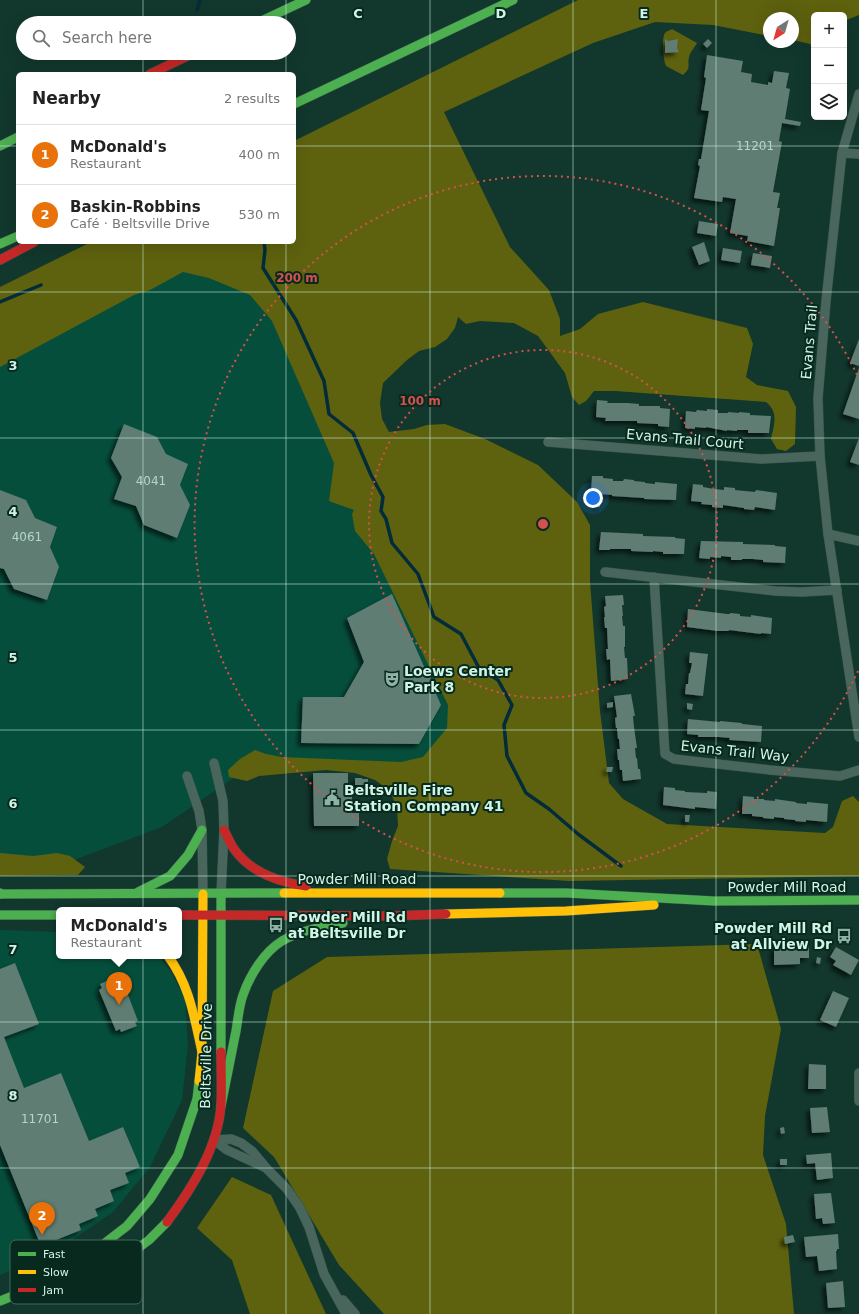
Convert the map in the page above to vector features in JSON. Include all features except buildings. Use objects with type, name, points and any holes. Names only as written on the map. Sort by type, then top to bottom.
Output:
[{"type":"main road","points":[[272,16],[306,0]]},
{"type":"main road","points":[[296,103],[513,0]]},
{"type":"main road","points":[[154,72],[179,60]]},
{"type":"main road","points":[[0,137],[16,131]]},
{"type":"main road","points":[[0,146],[16,138]]},
{"type":"main road","points":[[0,244],[16,237]]},
{"type":"main road","points":[[0,260],[30,244]]},
{"type":"main road","points":[[137,893],[170,876],[188,855],[202,830]]},
{"type":"main road","points":[[224,830],[235,850],[257,870],[271,879],[289,884],[390,893]]},
{"type":"main road","name":"Powder Mill Road","points":[[0,893],[567,893],[714,901]]},
{"type":"main road","name":"Beltsville Drive","points":[[109,1240],[127,1226],[145,1205],[167,1173],[178,1155],[197,1099],[202,1052],[202,894]]},
{"type":"main road","name":"Beltsville Drive","points":[[142,1246],[164,1226],[191,1188],[204,1164],[214,1140],[221,1106],[221,894]]},
{"type":"main road","name":"Powder Mill Road","points":[[182,915],[389,916],[566,911],[714,901],[859,900]]},
{"type":"main road","points":[[0,915],[56,916]]},
{"type":"main road","points":[[221,1106],[243,995],[249,979],[268,952],[279,942],[301,931],[322,926],[389,916]]},
{"type":"main road","points":[[170,959],[182,976],[189,992],[202,1052]]},
{"type":"main road","name":"Beltsville Drive","points":[[0,1301],[10,1297]]},
{"type":"street","name":"Evans Trail","points":[[859,94],[842,153],[826,301],[818,398],[820,456],[828,534],[859,738]]},
{"type":"street","points":[[842,153],[859,154]]},
{"type":"street","name":"Evans Trail Court","points":[[548,442],[761,459],[820,456]]},
{"type":"street","points":[[828,534],[859,541]]},
{"type":"street","points":[[605,572],[775,591],[802,592],[837,590]]},
{"type":"street","name":"Evans Trail Way","points":[[654,577],[665,754],[674,759],[840,776],[859,770]]},
{"type":"street","points":[[214,763],[223,800],[224,830],[221,894]]},
{"type":"street","points":[[187,776],[199,810],[202,830],[202,894]]},
{"type":"street","points":[[859,1073],[859,1100]]},
{"type":"street","points":[[214,1140],[227,1150],[267,1169],[287,1189],[300,1208],[309,1227],[324,1274],[346,1314]]},
{"type":"street","points":[[332,1289],[355,1314]]},
{"type":"shaded area","points":[[578,0],[859,0],[859,15],[847,20],[847,12],[811,12],[811,44],[799,41],[799,12],[763,12],[763,35],[713,25],[655,22],[593,43],[444,112],[510,247],[549,290],[560,319],[560,336],[580,329],[598,314],[643,302],[747,328],[753,344],[746,377],[757,385],[788,391],[796,407],[795,444],[786,451],[777,449],[771,439],[774,414],[773,410],[766,402],[615,391],[594,391],[586,401],[579,405],[572,397],[565,373],[538,336],[514,323],[480,321],[466,324],[458,317],[455,328],[447,339],[435,347],[419,351],[407,360],[383,383],[380,403],[382,419],[389,432],[414,429],[427,425],[445,424],[485,439],[538,465],[577,502],[590,525],[590,582],[600,711],[609,783],[623,799],[667,824],[825,833],[833,827],[842,801],[853,796],[859,802],[859,876],[569,881],[390,869],[387,859],[398,826],[397,807],[389,790],[375,780],[355,773],[326,770],[259,776],[247,781],[229,777],[228,770],[240,759],[255,750],[281,757],[401,762],[423,757],[447,728],[448,705],[374,554],[355,531],[352,514],[354,510],[329,501],[334,463],[272,321],[250,295],[209,278],[183,272],[150,290],[134,295],[0,367],[0,287],[87,244],[296,244],[296,140]]},
{"type":"shaded area","points":[[672,29],[697,43],[691,51],[688,68],[683,75],[666,66],[665,63],[663,38],[666,32]]},
{"type":"shaded area","points":[[206,244],[256,244],[548,726],[426,778],[313,767],[238,775],[162,827],[58,866],[0,861],[0,354]]},
{"type":"shaded area","points":[[0,853],[33,856],[57,853],[70,856],[85,867],[78,875],[0,876]]},
{"type":"shaded area","points":[[0,930],[56,932],[56,959],[160,959],[171,972],[185,999],[188,1045],[182,1100],[150,1167],[113,1212],[72,1240],[10,1240],[10,1271],[0,1275]]},
{"type":"shaded area","points":[[757,944],[781,1029],[765,1116],[763,1155],[786,1224],[794,1314],[384,1314],[339,1265],[274,1157],[243,1128],[273,991],[327,957]]},
{"type":"shaded area","points":[[232,1177],[271,1195],[326,1314],[250,1314],[232,1260],[197,1228]]},
{"type":"waterway","points":[[197,10],[200,0]]},
{"type":"waterway","points":[[264,244],[263,268],[296,320],[324,381],[329,414],[353,433],[371,475],[383,497],[381,511],[386,519],[392,543],[418,574],[434,617],[461,634],[479,668],[498,680],[512,705],[504,725],[507,756],[526,793],[549,809],[578,834],[621,866]]},
{"type":"waterway","points":[[0,302],[41,285]]},
{"type":"traffic: fast","points":[[272,16],[306,0]]},
{"type":"traffic: fast","points":[[296,103],[513,0]]},
{"type":"traffic: fast","points":[[0,146],[16,138]]},
{"type":"traffic: fast","points":[[0,244],[16,237]]},
{"type":"traffic: fast","points":[[138,892],[170,876],[188,855],[202,830]]},
{"type":"traffic: fast","points":[[0,894],[284,893]]},
{"type":"traffic: fast","points":[[500,893],[567,893],[714,901],[859,900]]},
{"type":"traffic: fast","points":[[221,894],[221,1052]]},
{"type":"traffic: fast","points":[[0,915],[56,915]]},
{"type":"traffic: fast","points":[[221,1106],[242,999],[246,987],[258,965],[269,951],[289,937],[312,929],[343,923]]},
{"type":"traffic: fast","points":[[109,1240],[127,1226],[150,1199],[178,1155],[197,1099],[199,1081]]},
{"type":"traffic: fast","points":[[142,1245],[167,1222]]},
{"type":"traffic: fast","points":[[0,1301],[10,1297]]},
{"type":"traffic: slow","points":[[284,893],[500,893]]},
{"type":"traffic: slow","points":[[199,1081],[202,1052],[203,894]]},
{"type":"traffic: slow","points":[[446,914],[566,911],[654,905]]},
{"type":"traffic: slow","points":[[170,959],[186,990],[194,1014],[202,1052]]},
{"type":"traffic: jam","points":[[154,72],[179,60]]},
{"type":"traffic: jam","points":[[0,260],[30,244]]},
{"type":"traffic: jam","points":[[224,830],[234,849],[248,864],[275,879],[306,886]]},
{"type":"traffic: jam","points":[[182,915],[389,916],[446,914]]},
{"type":"traffic: jam","points":[[167,1222],[186,1195],[202,1167],[215,1137],[221,1105],[221,1052]]},
{"type":"place","name":"Loews Center Park 8","points":[[392,679]]},
{"type":"place","name":"Beltsville Fire Station Company 41","points":[[332,798]]},
{"type":"place","name":"Powder Mill Rd at Beltsville Dr","points":[[276,925]]},
{"type":"place","name":"Powder Mill Rd at Allview Dr","points":[[844,936]]},
{"type":"place","name":"McDonald's","points":[[119,1005]]},
{"type":"place","name":"Baskin-Robbins","points":[[42,1235]]}]
